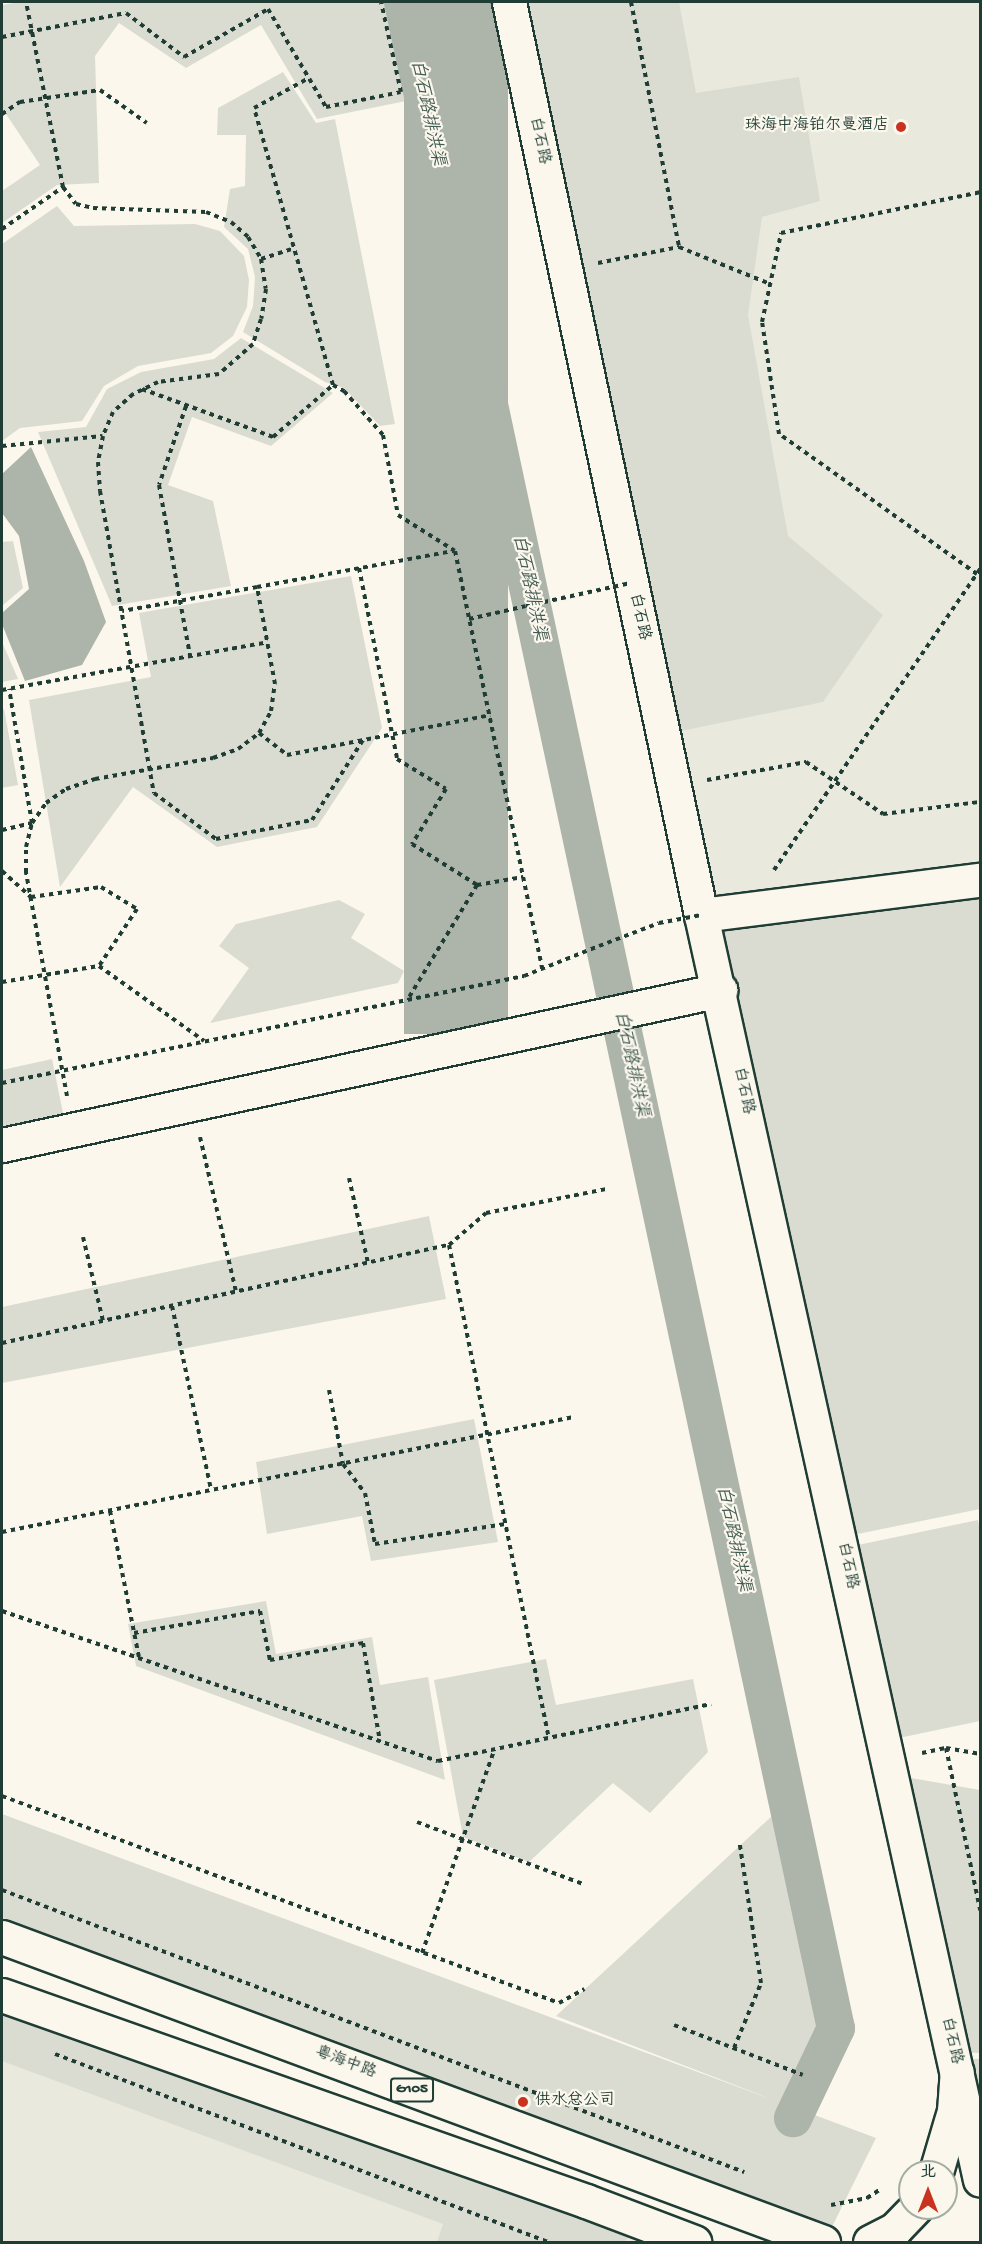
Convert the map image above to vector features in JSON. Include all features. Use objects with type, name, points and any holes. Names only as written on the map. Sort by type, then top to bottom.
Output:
[{"type":"main road","name":"白石路","points":[[508,2],[701,915],[708,992],[889,1759],[981,2180]]},
{"type":"main road","points":[[701,915],[981,880]]},
{"type":"main road","points":[[2,1145],[708,992]]},
{"type":"main road","name":"粤海中路","points":[[2,1936],[823,2242]]},
{"type":"main road","points":[[2,1995],[586,2201],[694,2242]]},
{"type":"main road","points":[[940,2160],[954,2111],[957,2073]]},
{"type":"main road","points":[[870,2242],[895,2229],[904,2220]]},
{"type":"path","points":[[26,2],[63,188],[76,204],[93,208],[206,212],[231,222],[248,237],[261,259],[266,289],[261,319],[253,344],[219,374],[158,381],[142,389],[113,412],[103,436],[98,462],[100,491],[154,793],[216,839],[312,820],[363,740]]},
{"type":"path","points":[[2,38],[126,13],[184,57],[268,9],[326,107],[401,92],[381,2]]},
{"type":"path","points":[[631,2],[679,247]]},
{"type":"path","points":[[309,78],[254,108],[333,385],[344,391],[383,435],[398,515],[455,551],[542,968]]},
{"type":"path","points":[[2,114],[20,102],[100,90],[147,123]]},
{"type":"path","points":[[2,229],[63,188]]},
{"type":"path","points":[[977,574],[779,434],[762,322],[781,233],[981,192]]},
{"type":"path","points":[[565,269],[679,247],[770,285]]},
{"type":"path","points":[[261,259],[294,248]]},
{"type":"path","points":[[142,389],[273,437],[333,385]]},
{"type":"path","points":[[186,406],[159,485],[189,656]]},
{"type":"path","points":[[2,446],[103,436]]},
{"type":"path","points":[[122,610],[455,551]]},
{"type":"path","points":[[360,568],[397,759],[446,789],[412,844],[477,885],[523,877]]},
{"type":"path","points":[[747,909],[981,569]]},
{"type":"path","points":[[470,619],[631,583]]},
{"type":"path","points":[[73,1129],[26,872],[26,847],[32,823],[46,803],[66,789],[95,779],[213,758],[238,749],[259,734],[271,711],[275,684],[257,587]]},
{"type":"path","points":[[2,690],[268,642]]},
{"type":"path","points":[[9,689],[32,823]]},
{"type":"path","points":[[259,734],[286,755],[490,715]]},
{"type":"path","points":[[674,786],[806,762],[883,814],[981,802]]},
{"type":"path","points":[[2,830],[32,823]]},
{"type":"path","points":[[2,871],[31,897]]},
{"type":"path","points":[[408,1000],[477,885]]},
{"type":"path","points":[[31,897],[101,887],[137,909],[99,966]]},
{"type":"path","points":[[2,1083],[524,976],[658,923],[701,915]]},
{"type":"path","points":[[2,982],[99,966],[205,1041]]},
{"type":"path","points":[[193,1104],[236,1292]]},
{"type":"path","points":[[349,1178],[368,1263]]},
{"type":"path","points":[[2,1343],[449,1245],[486,1213],[606,1189]]},
{"type":"path","points":[[83,1237],[103,1321]]},
{"type":"path","points":[[449,1245],[549,1739]]},
{"type":"path","points":[[172,1306],[211,1490]]},
{"type":"path","points":[[329,1390],[343,1464],[365,1493],[375,1544],[505,1524]]},
{"type":"path","points":[[2,1532],[574,1417]]},
{"type":"path","points":[[110,1511],[139,1658]]},
{"type":"path","points":[[2,1611],[438,1761],[711,1704]]},
{"type":"path","points":[[134,1633],[260,1611],[270,1660],[363,1643],[380,1741]]},
{"type":"path","points":[[889,1759],[946,1748],[981,1754]]},
{"type":"path","points":[[946,1748],[981,1911]]},
{"type":"path","points":[[422,1953],[494,1750]]},
{"type":"path","points":[[2,1796],[559,2003],[584,1989]]},
{"type":"path","points":[[417,1822],[583,1884]]},
{"type":"path","points":[[734,2048],[761,1983],[740,1845]]},
{"type":"path","points":[[2,1890],[753,2175]]},
{"type":"path","points":[[674,2025],[803,2076]]},
{"type":"path","points":[[46,2051],[548,2242]]},
{"type":"path","points":[[820,2201],[842,2209]]},
{"type":"shaded area","points":[[20,2],[389,2],[411,100],[317,119],[261,25],[186,68],[119,23],[95,56],[99,183],[57,185],[2,223],[2,191],[40,165],[2,108],[2,5]]},
{"type":"shaded area","points":[[404,2],[508,2],[508,1034],[404,1034]]},
{"type":"shaded area","points":[[511,2],[980,2],[980,878],[703,913]]},
{"type":"shaded area","points":[[528,2],[679,2],[696,93],[799,77],[820,201],[762,217],[748,315],[788,536],[883,615],[823,702],[681,731]]},
{"type":"shaded area","points":[[283,72],[316,123],[335,119],[395,424],[380,426],[344,388],[325,382],[243,332],[253,306],[255,277],[248,249],[224,227],[230,189],[245,186],[246,135],[217,135],[218,108]]},
{"type":"shaded area","points":[[57,206],[74,226],[195,224],[220,231],[244,256],[249,280],[247,307],[233,336],[211,353],[138,366],[104,386],[82,421],[20,428],[2,441],[2,244]]},
{"type":"shaded area","points":[[241,338],[333,393],[271,446],[192,417],[168,485],[213,501],[231,586],[112,606],[38,432],[86,427],[107,389],[141,372],[214,359]]},
{"type":"shaded area","points":[[31,447],[84,561],[106,622],[82,665],[25,681],[2,624],[2,613],[29,589],[19,536],[2,513],[2,474]]},
{"type":"shaded area","points":[[13,541],[23,588],[2,606],[2,542]]},
{"type":"shaded area","points":[[351,576],[382,728],[317,827],[217,847],[133,787],[60,887],[29,700],[151,677],[139,613]]},
{"type":"shaded area","points":[[2,642],[18,679],[2,682]]},
{"type":"shaded area","points":[[4,709],[18,785],[2,788],[2,710]]},
{"type":"shaded area","points":[[980,883],[980,1509],[843,1537],[705,919]]},
{"type":"shaded area","points":[[339,900],[365,914],[351,938],[404,971],[398,983],[210,1023],[249,968],[219,946],[236,924]]},
{"type":"shaded area","points":[[52,1059],[65,1123],[2,1136],[2,1070]]},
{"type":"shaded area","points":[[429,1216],[446,1299],[2,1383],[2,1307]]},
{"type":"shaded area","points":[[474,1419],[498,1542],[371,1561],[362,1516],[267,1534],[256,1462]]},
{"type":"shaded area","points":[[978,1520],[980,1533],[980,1721],[894,1739],[853,1546]]},
{"type":"shaded area","points":[[266,1601],[276,1654],[372,1637],[380,1685],[428,1677],[445,1780],[136,1666],[128,1624]]},
{"type":"shaded area","points":[[546,1659],[556,1705],[693,1679],[708,1752],[650,1813],[613,1783],[529,1862],[463,1837],[434,1680]]},
{"type":"shaded area","points":[[894,1775],[980,1790],[980,2053],[955,2052]]},
{"type":"shaded area","points":[[786,1803],[835,2028],[796,2108],[876,2138],[826,2239],[2,1930],[2,1814],[771,2099],[556,2016]]},
{"type":"shaded area","points":[[2,1986],[652,2233],[639,2242],[2,2242]]},
{"type":"shaded area","points":[[2,1991],[636,2233],[623,2242],[437,2242],[443,2224],[2,2061]]},
{"type":"shaded area","points":[[961,2059],[980,2059],[980,2145]]},
{"type":"waterway","name":"白石路排洪渠","points":[[403,2],[836,2028],[793,2118]]},
{"type":"place","name":"珠海中海铂尔曼酒店","points":[[901,127]]},
{"type":"place","name":"供水总公司","points":[[523,2102]]}]
